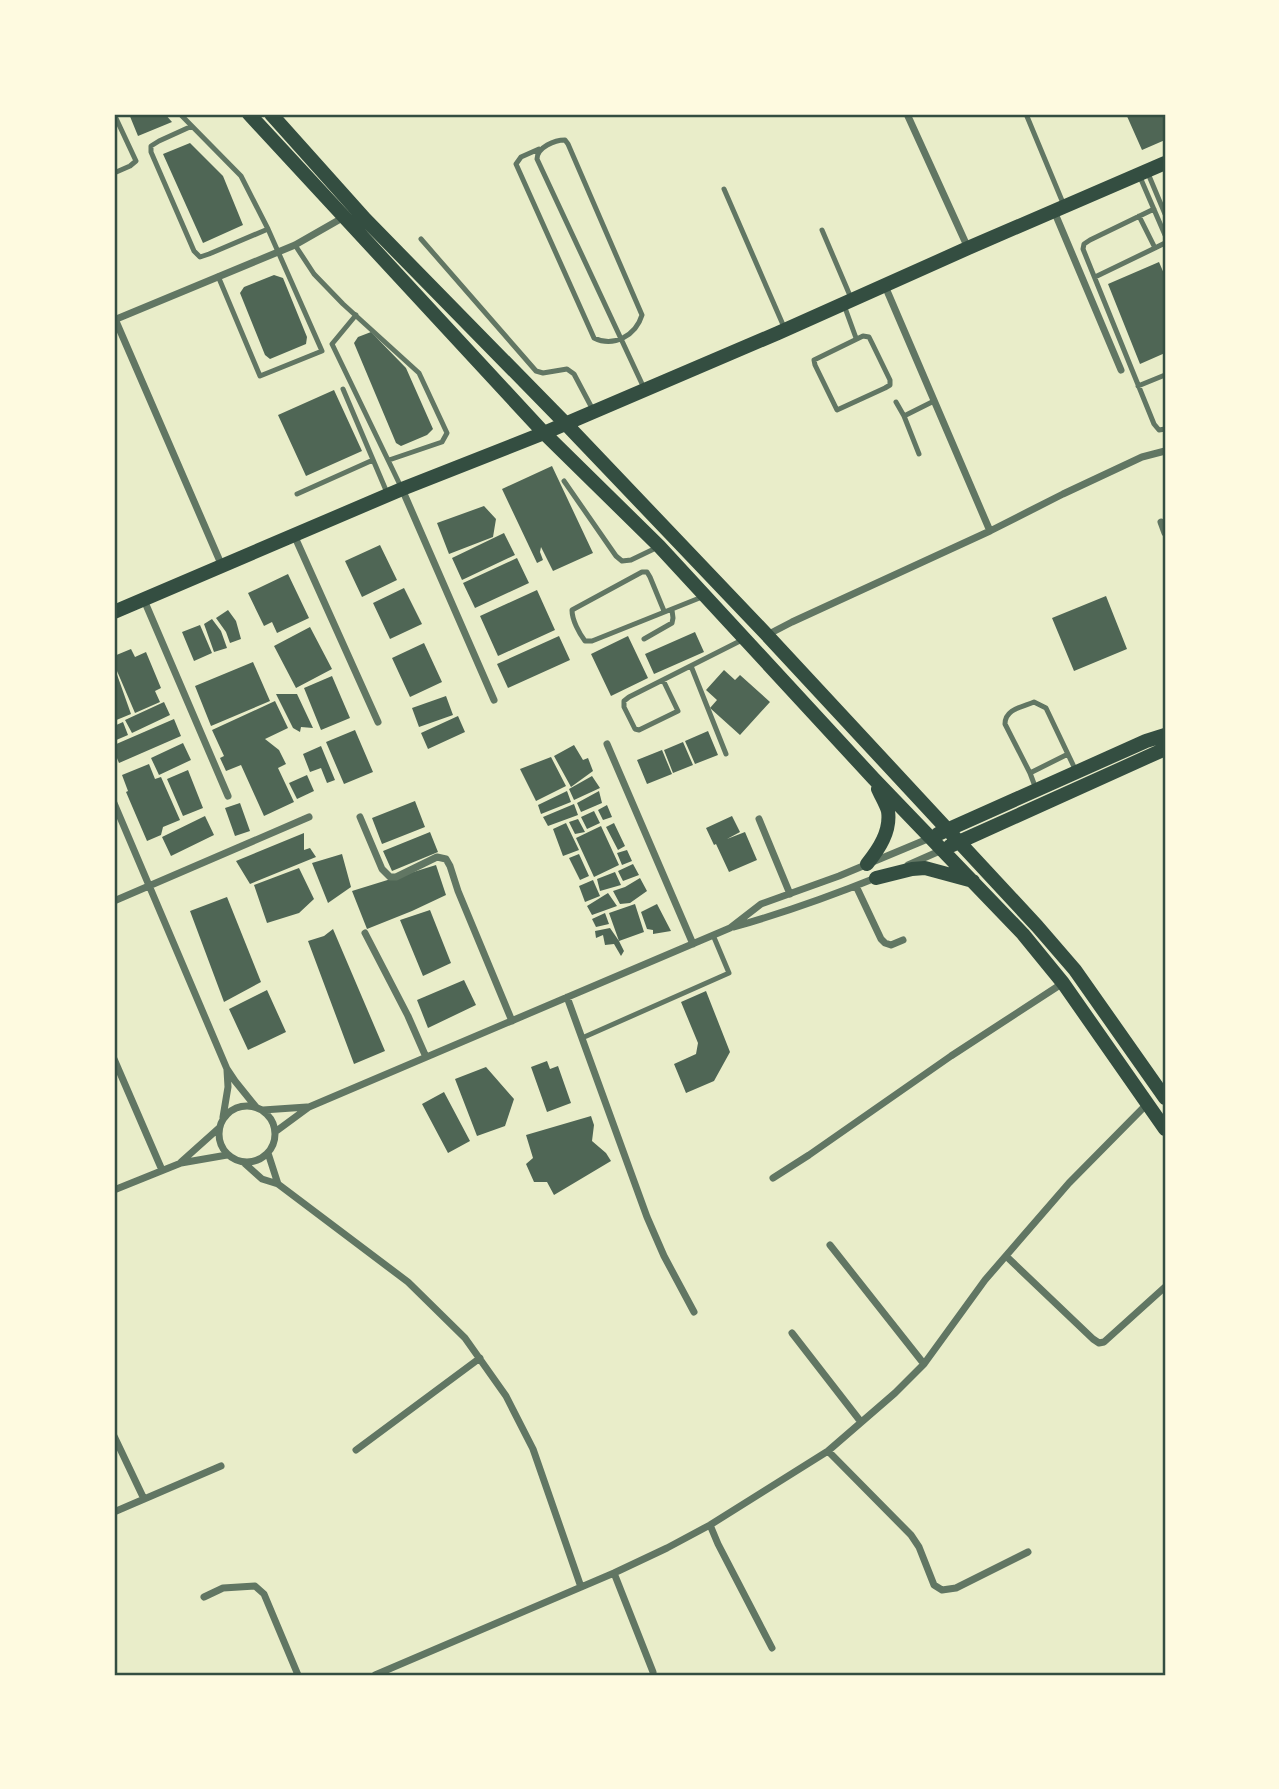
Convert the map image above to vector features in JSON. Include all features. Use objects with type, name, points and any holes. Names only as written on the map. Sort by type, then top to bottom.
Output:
[{"type":"main road","points":[[249,114],[544,433],[659,546],[874,779],[1023,934],[1063,983],[1165,1129]]},
{"type":"main road","points":[[271,114],[365,219],[565,423],[1037,926],[1075,970],[1165,1098]]},
{"type":"main road","points":[[114,612],[786,330],[1165,163]]},
{"type":"main road","points":[[931,837],[1165,735]]},
{"type":"main road","points":[[943,849],[1165,749]]},
{"type":"main road","points":[[867,864],[879,849],[887,828],[888,810],[874,779]]},
{"type":"main road","points":[[876,878],[912,869],[925,869],[975,882]]},
{"type":"street","points":[[907,114],[968,248]]},
{"type":"street","points":[[1059,209],[1121,370]]},
{"type":"street","points":[[222,566],[115,319],[295,245],[344,217]]},
{"type":"street","points":[[885,286],[990,531]]},
{"type":"street","points":[[766,635],[1142,457],[1165,451]]},
{"type":"street","points":[[395,492],[494,700]]},
{"type":"street","points":[[1161,522],[1165,533]]},
{"type":"street","points":[[294,535],[378,722]]},
{"type":"street","points":[[144,600],[228,796]]},
{"type":"street","points":[[607,744],[693,944]]},
{"type":"street","points":[[114,803],[227,1069],[234,1081],[272,1123],[274,1143],[268,1153],[261,1159],[243,1163]]},
{"type":"street","points":[[114,901],[309,817]]},
{"type":"street","points":[[360,817],[382,869],[390,877],[396,877],[437,856],[446,859],[512,1021]]},
{"type":"street","points":[[759,819],[790,894]]},
{"type":"street","points":[[730,928],[761,904],[931,837]]},
{"type":"street","points":[[275,1132],[309,1107],[713,935],[856,886],[943,849]]},
{"type":"street","points":[[856,886],[881,939],[891,945],[903,940]]},
{"type":"street","points":[[365,933],[426,1057]]},
{"type":"street","points":[[773,1178],[1063,983]]},
{"type":"street","points":[[567,997],[647,1217],[694,1312]]},
{"type":"street","points":[[114,1059],[162,1170]]},
{"type":"street","points":[[181,1163],[219,1128],[228,1087],[227,1069]]},
{"type":"street","points":[[374,1675],[667,1548],[710,1525],[828,1451],[924,1364],[985,1280],[1069,1183],[1147,1103]]},
{"type":"street","points":[[223,1119],[240,1107],[309,1107]]},
{"type":"street","points":[[219,1128],[221,1147],[227,1155],[243,1163],[262,1179],[278,1184],[421,1293],[466,1338],[506,1396],[533,1449],[581,1587]]},
{"type":"street","points":[[268,1153],[278,1184]]},
{"type":"street","points":[[114,1190],[181,1163],[227,1155]]},
{"type":"street","points":[[830,1245],[924,1364]]},
{"type":"street","points":[[1006,1256],[1099,1343],[1104,1342],[1165,1287]]},
{"type":"street","points":[[792,1333],[861,1422]]},
{"type":"street","points":[[356,1450],[480,1357]]},
{"type":"street","points":[[114,1436],[145,1499]]},
{"type":"street","points":[[828,1451],[911,1535],[919,1547],[934,1585],[942,1590],[956,1588],[1028,1552]]},
{"type":"street","points":[[114,1513],[221,1466]]},
{"type":"street","points":[[710,1525],[772,1648]]},
{"type":"street","points":[[614,1573],[653,1672]]},
{"type":"street","points":[[204,1597],[223,1588],[255,1586],[264,1594],[298,1675]]},
{"type":"lane","points":[[114,114],[136,161],[114,173]]},
{"type":"lane","points":[[180,114],[241,176],[268,229],[322,351]]},
{"type":"lane","points":[[1026,114],[1059,209]]},
{"type":"lane","points":[[192,126],[151,146],[194,251],[200,257],[268,229]]},
{"type":"lane","points":[[565,140],[611,241],[642,315],[633,331],[621,339],[607,343],[594,338],[516,164],[521,156],[539,149],[565,140]]},
{"type":"lane","points":[[539,149],[537,159],[645,389]]},
{"type":"lane","points":[[1143,173],[1164,205],[1165,214]]},
{"type":"lane","points":[[1143,173],[1165,234]]},
{"type":"lane","points":[[724,189],[786,330]]},
{"type":"lane","points":[[1154,209],[1084,244],[1083,249],[1154,424],[1159,429],[1165,429]]},
{"type":"lane","points":[[1139,216],[1155,248]]},
{"type":"lane","points":[[822,230],[848,303],[856,338]]},
{"type":"lane","points":[[421,239],[536,371],[543,373],[568,369],[574,373],[593,411]]},
{"type":"lane","points":[[1095,277],[1165,243]]},
{"type":"lane","points":[[295,245],[314,274],[342,304],[419,373],[447,433],[442,442],[389,460]]},
{"type":"lane","points":[[218,276],[260,376],[322,351],[332,344],[356,315]]},
{"type":"lane","points":[[869,337],[890,384],[837,410],[814,360],[856,338],[869,337]]},
{"type":"lane","points":[[332,344],[389,460],[395,492]]},
{"type":"lane","points":[[1138,386],[1165,375]]},
{"type":"lane","points":[[343,389],[373,460],[395,492]]},
{"type":"lane","points":[[904,416],[934,401]]},
{"type":"lane","points":[[896,402],[919,454]]},
{"type":"lane","points":[[298,494],[373,460]]},
{"type":"lane","points":[[564,481],[622,561],[659,546]]},
{"type":"lane","points":[[664,611],[650,577],[647,572],[642,572],[572,610],[572,615],[585,641],[592,641],[704,596]]},
{"type":"lane","points":[[644,639],[672,623],[671,610]]},
{"type":"lane","points":[[663,680],[678,711],[639,730],[635,729],[624,707],[624,701],[629,697],[745,638]]},
{"type":"lane","points":[[691,666],[726,754]]},
{"type":"lane","points":[[1036,789],[1005,724],[1005,717],[1009,712],[1034,702],[1046,708],[1076,772]]},
{"type":"lane","points":[[1030,773],[1068,754]]},
{"type":"lane","points":[[582,1038],[729,973],[713,935]]},
{"type":"building","points":[[129,114],[165,114],[172,122],[138,136]]},
{"type":"building","points":[[1126,114],[1165,114],[1165,140],[1142,150]]},
{"type":"building","points":[[190,143],[223,176],[243,225],[203,243],[163,154]]},
{"type":"building","points":[[1159,262],[1165,276],[1165,353],[1140,364],[1108,284]]},
{"type":"building","points":[[274,275],[283,278],[307,337],[306,344],[270,359],[265,355],[240,293],[244,287]]},
{"type":"building","points":[[371,332],[406,368],[433,429],[427,435],[401,446],[396,443],[354,343],[358,337]]},
{"type":"building","points":[[334,390],[362,451],[306,476],[278,415]]},
{"type":"building","points":[[552,466],[593,553],[553,571],[541,547],[543,560],[537,563],[502,489]]},
{"type":"building","points":[[484,506],[496,519],[493,537],[449,554],[437,523]]},
{"type":"building","points":[[504,533],[515,555],[462,580],[452,558]]},
{"type":"building","points":[[380,545],[397,580],[362,597],[345,561]]},
{"type":"building","points":[[517,558],[529,583],[475,608],[463,583]]},
{"type":"building","points":[[288,574],[309,618],[277,633],[272,622],[264,626],[248,593]]},
{"type":"building","points":[[404,588],[422,624],[390,639],[373,603]]},
{"type":"building","points":[[537,590],[555,630],[498,656],[480,616]]},
{"type":"building","points":[[1106,596],[1127,649],[1074,671],[1052,618]]},
{"type":"building","points":[[228,610],[236,621],[241,639],[230,643],[216,618]]},
{"type":"building","points":[[212,619],[221,631],[227,648],[214,652],[204,624]]},
{"type":"building","points":[[200,625],[212,653],[194,661],[182,632]]},
{"type":"building","points":[[310,627],[332,669],[296,688],[274,646]]},
{"type":"building","points":[[695,632],[704,652],[654,674],[645,654]]},
{"type":"building","points":[[559,636],[570,660],[508,688],[497,664]]},
{"type":"building","points":[[628,636],[648,678],[611,696],[591,654]]},
{"type":"building","points":[[424,643],[442,682],[410,697],[392,658]]},
{"type":"building","points":[[131,649],[135,657],[146,652],[161,688],[155,691],[160,702],[135,713],[114,664],[114,656]]},
{"type":"building","points":[[253,662],[270,701],[211,726],[195,686]]},
{"type":"building","points":[[114,666],[131,714],[114,721]]},
{"type":"building","points":[[724,670],[735,680],[740,675],[770,702],[740,735],[710,708],[717,700],[706,690]]},
{"type":"building","points":[[332,676],[350,718],[321,730],[304,688]]},
{"type":"building","points":[[276,694],[297,694],[313,728],[301,727],[300,732],[293,728]]},
{"type":"building","points":[[446,696],[453,715],[419,727],[412,708]]},
{"type":"building","points":[[275,701],[288,728],[265,739],[279,750],[286,764],[278,768],[294,802],[264,816],[241,765],[226,771],[220,758],[224,756],[212,730]]},
{"type":"building","points":[[164,702],[170,715],[132,733],[125,720]]},
{"type":"building","points":[[458,716],[465,732],[428,749],[421,733]]},
{"type":"building","points":[[174,719],[181,736],[119,763],[114,745]]},
{"type":"building","points":[[123,722],[128,735],[114,741],[114,726]]},
{"type":"building","points":[[355,730],[373,772],[344,784],[326,742]]},
{"type":"building","points":[[708,731],[718,755],[695,764],[685,741]]},
{"type":"building","points":[[683,742],[693,765],[673,773],[664,750]]},
{"type":"building","points":[[183,743],[191,760],[159,775],[151,758]]},
{"type":"building","points":[[574,745],[583,760],[588,758],[593,771],[571,787],[554,756]]},
{"type":"building","points":[[321,746],[335,780],[327,783],[321,768],[310,772],[303,754]]},
{"type":"building","points":[[662,750],[672,774],[647,784],[637,760]]},
{"type":"building","points":[[551,757],[566,786],[536,801],[520,769]]},
{"type":"building","points":[[149,764],[155,779],[161,777],[180,820],[163,827],[161,835],[147,841],[126,792],[128,791],[122,775]]},
{"type":"building","points":[[188,770],[203,808],[183,816],[167,779]]},
{"type":"building","points":[[307,775],[314,791],[297,799],[289,783]]},
{"type":"building","points":[[592,776],[600,788],[574,800],[569,789]]},
{"type":"building","points":[[567,791],[571,802],[541,814],[538,805]]},
{"type":"building","points":[[599,791],[602,803],[581,812],[577,803]]},
{"type":"building","points":[[415,801],[425,827],[382,844],[372,818]]},
{"type":"building","points":[[240,803],[250,831],[235,836],[225,808]]},
{"type":"building","points":[[574,804],[578,815],[548,826],[543,817]]},
{"type":"building","points":[[607,805],[612,817],[603,820],[598,810]]},
{"type":"building","points":[[594,811],[600,823],[587,829],[581,817]]},
{"type":"building","points":[[205,816],[214,835],[171,856],[162,837]]},
{"type":"building","points":[[732,816],[740,832],[727,839],[745,832],[757,860],[729,872],[706,828]]},
{"type":"building","points":[[578,819],[585,832],[575,834],[569,822]]},
{"type":"building","points":[[566,823],[579,850],[563,856],[553,829]]},
{"type":"building","points":[[614,823],[625,846],[618,850],[606,827]]},
{"type":"building","points":[[601,826],[619,865],[594,877],[576,838]]},
{"type":"building","points":[[430,832],[438,852],[392,871],[383,851]]},
{"type":"building","points":[[304,833],[304,850],[310,848],[316,857],[250,884],[236,861]]},
{"type":"building","points":[[627,850],[632,861],[622,865],[617,853]]},
{"type":"building","points":[[342,854],[351,887],[328,903],[312,863]]},
{"type":"building","points":[[579,854],[589,876],[580,880],[569,858]]},
{"type":"building","points":[[633,864],[639,875],[623,881],[618,871]]},
{"type":"building","points":[[436,865],[446,895],[367,929],[352,891]]},
{"type":"building","points":[[299,868],[314,899],[299,913],[267,923],[254,885]]},
{"type":"building","points":[[615,872],[621,885],[600,891],[597,879]]},
{"type":"building","points":[[640,878],[647,891],[630,903],[620,904],[613,891]]},
{"type":"building","points":[[593,880],[600,896],[585,902],[579,886]]},
{"type":"building","points":[[608,893],[617,906],[592,915],[587,906]]},
{"type":"building","points":[[227,897],[261,982],[224,1002],[190,911]]},
{"type":"building","points":[[635,904],[644,932],[619,941],[609,913]]},
{"type":"building","points":[[657,904],[671,931],[653,934],[653,930],[647,929],[641,912]]},
{"type":"building","points":[[430,910],[451,963],[423,976],[400,920]]},
{"type":"building","points":[[605,913],[609,924],[596,927],[592,919]]},
{"type":"building","points":[[610,928],[624,951],[621,956],[614,944],[605,945],[603,935],[596,938],[595,931]]},
{"type":"building","points":[[333,929],[385,1051],[354,1064],[308,941],[324,936]]},
{"type":"building","points":[[464,980],[476,1005],[428,1028],[417,1000]]},
{"type":"building","points":[[267,990],[286,1032],[248,1050],[229,1009]]},
{"type":"building","points":[[706,991],[730,1052],[714,1081],[686,1093],[674,1064],[696,1054],[698,1043],[681,1002]]},
{"type":"building","points":[[547,1061],[550,1069],[558,1066],[571,1103],[547,1112],[531,1067]]},
{"type":"building","points":[[486,1067],[514,1099],[505,1126],[477,1136],[455,1079]]},
{"type":"building","points":[[444,1092],[470,1141],[448,1153],[422,1104]]},
{"type":"building","points":[[591,1116],[594,1125],[592,1141],[611,1161],[554,1195],[547,1182],[534,1182],[526,1164],[533,1158],[526,1135]]}]
